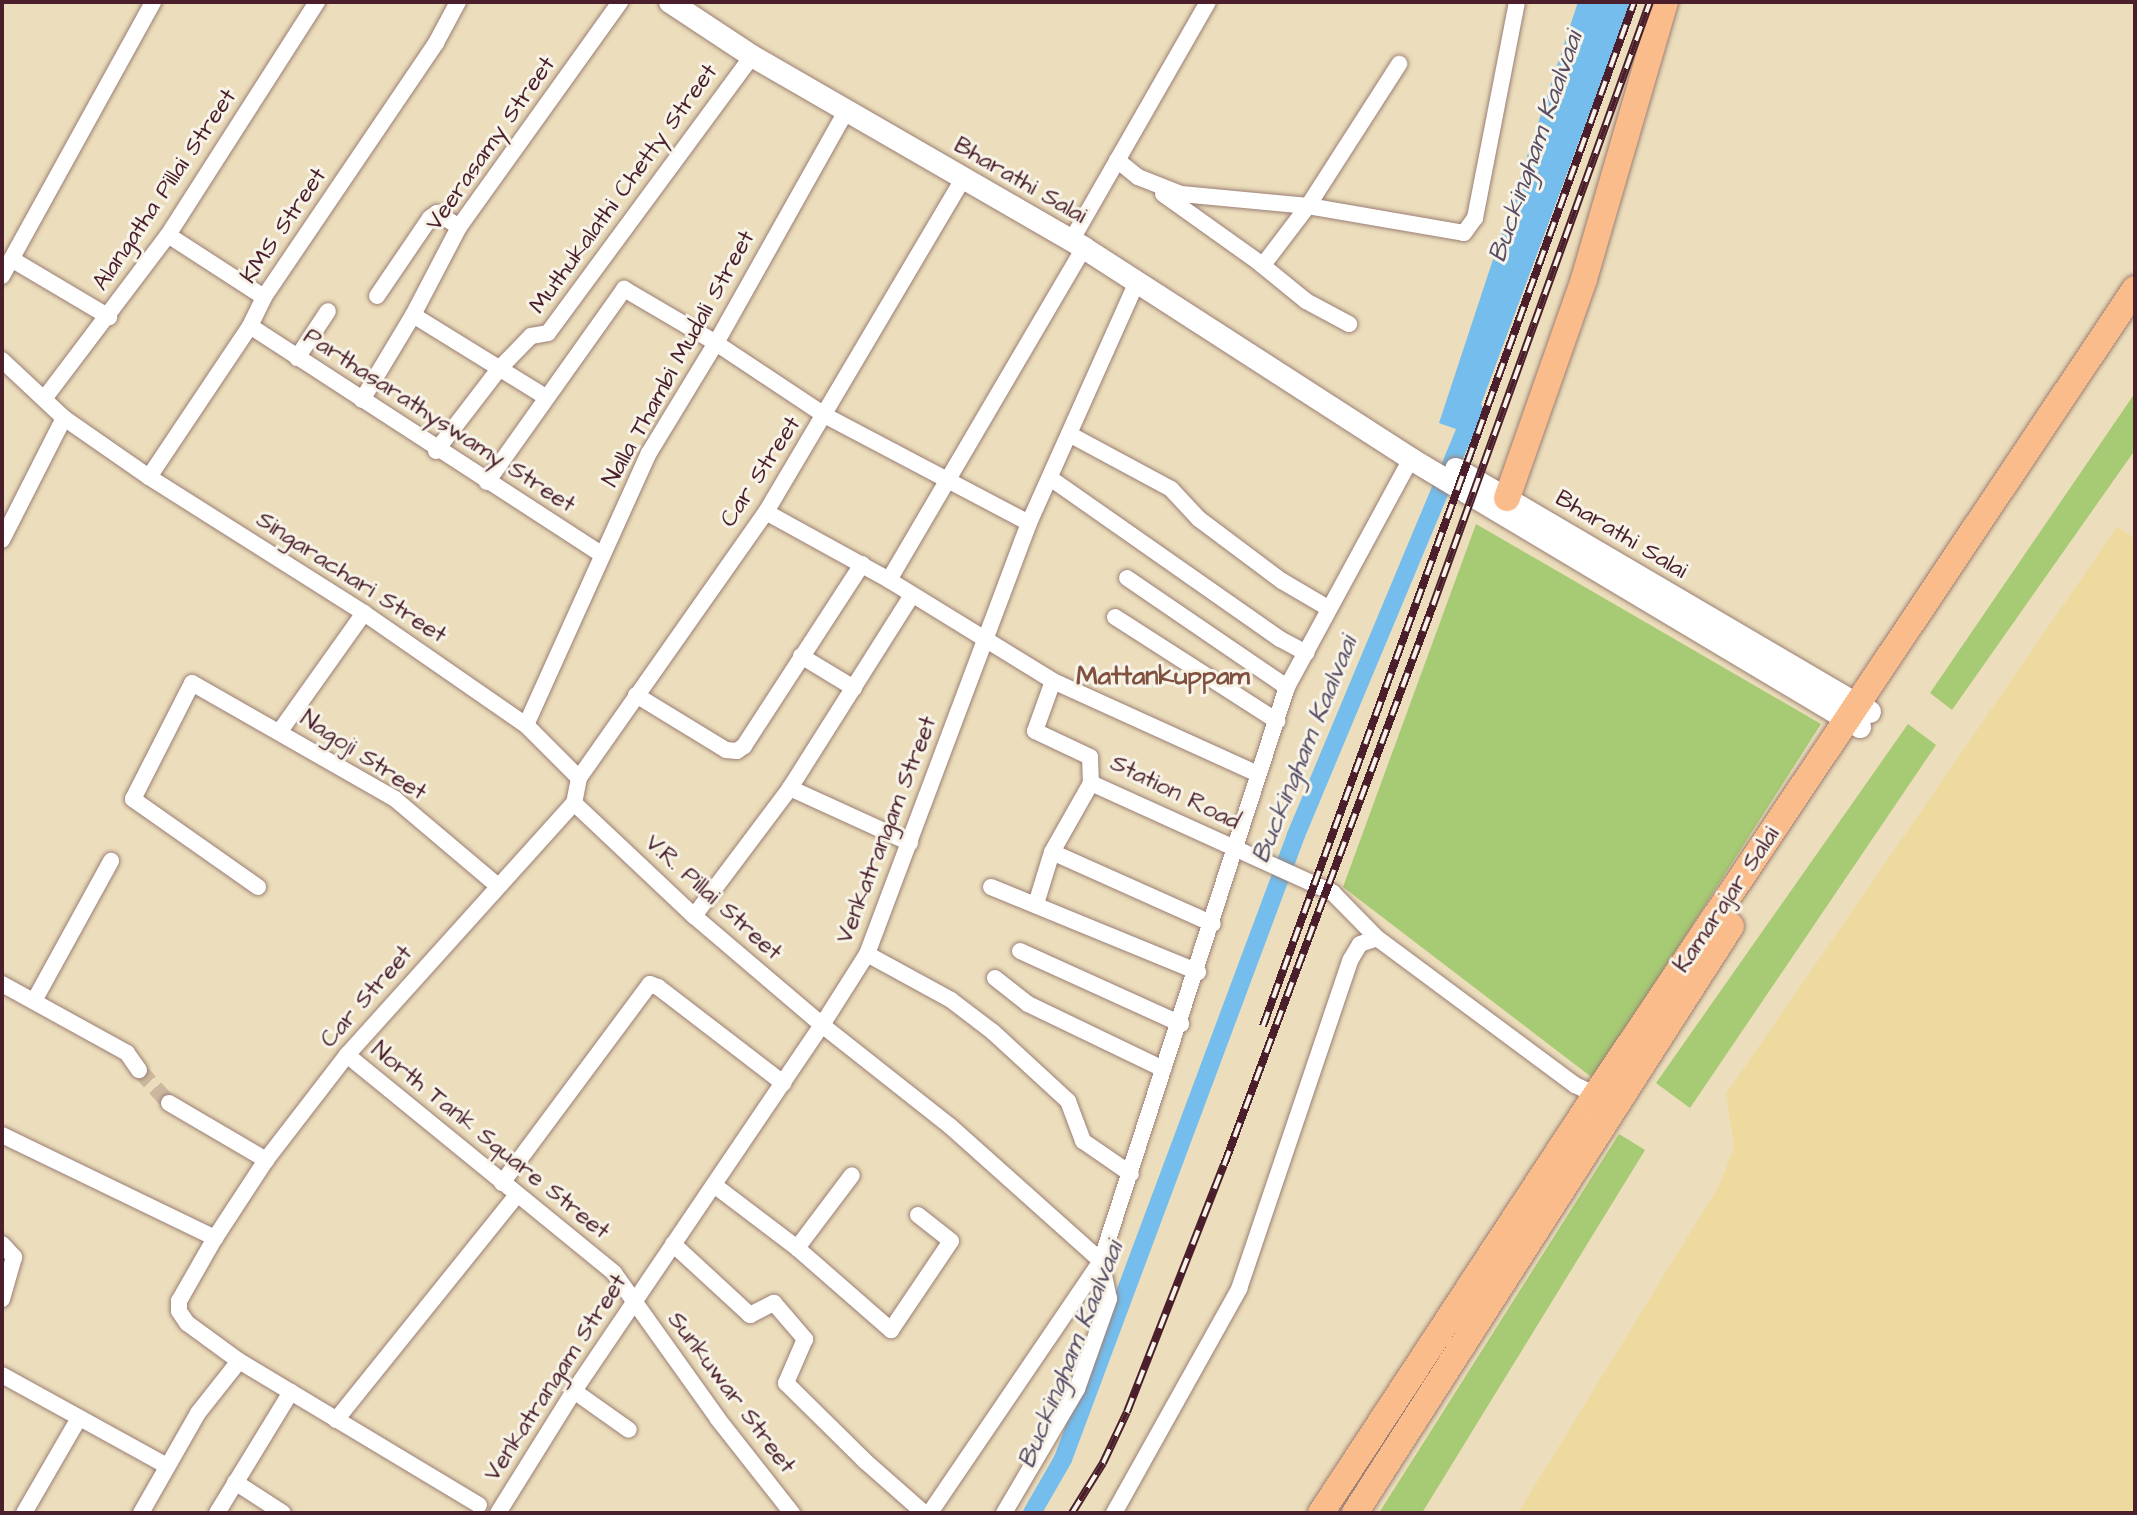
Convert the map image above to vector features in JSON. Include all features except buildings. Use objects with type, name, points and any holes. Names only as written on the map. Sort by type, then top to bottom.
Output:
[{"type":"main road","points":[[1507,498],[1584,279],[1665,2]]},
{"type":"main road","name":"Kamarajar Salai","points":[[1355,1513],[1859,716],[2135,289]]},
{"type":"main road","name":"Kamarajar Salai","points":[[1321,1513],[1596,1095],[2135,317]]},
{"type":"street","points":[[2,276],[153,2]]},
{"type":"street","name":"Alangatha Pillai Street","points":[[44,399],[168,235],[317,2]]},
{"type":"street","name":"KMS Street","points":[[149,477],[250,326],[264,297],[436,43],[458,2]]},
{"type":"street","name":"Veerasamy Street","points":[[362,400],[413,315],[459,227],[620,2]]},
{"type":"street","points":[[889,580],[1078,244],[1117,160],[1208,2]]},
{"type":"street","points":[[1138,177],[1181,194],[1308,206],[1464,233],[1475,218],[1517,2]]},
{"type":"street","name":"Bharathi Salai","points":[[675,4],[752,56],[962,180],[1078,244],[1341,412],[1859,716]]},
{"type":"street","name":"Muthukalathi Chetty Street","points":[[436,451],[499,369],[531,336],[548,333],[752,56]]},
{"type":"street","points":[[1263,265],[1308,206],[1399,64]]},
{"type":"street","name":"Nalla Thambi Mudali Street","points":[[526,725],[649,453],[716,343],[847,110]]},
{"type":"street","points":[[1117,160],[1263,265],[1306,301],[1349,324]]},
{"type":"street","name":"Car Street","points":[[579,778],[766,512],[826,416],[962,180]]},
{"type":"street","points":[[377,296],[430,218],[437,213],[459,227]]},
{"type":"street","points":[[168,235],[264,297]]},
{"type":"street","points":[[13,260],[109,317]]},
{"type":"street","name":"Venkatrangam Street","points":[[498,1513],[574,1391],[867,954],[1029,523],[1137,282]]},
{"type":"street","points":[[487,482],[624,289],[716,343],[826,416],[1029,523]]},
{"type":"street","points":[[297,358],[328,311]]},
{"type":"street","points":[[413,315],[546,397]]},
{"type":"street","name":"Parthasarathyswamy Street","points":[[250,326],[436,451],[602,555]]},
{"type":"street","name":"Singarachari Street","points":[[2,360],[64,418],[149,477],[364,613],[526,725],[579,778]]},
{"type":"street","points":[[2,540],[64,418]]},
{"type":"street","points":[[1069,434],[1171,489],[1199,519],[1282,581],[1328,608]]},
{"type":"street","points":[[673,1244],[750,1315],[774,1303],[805,1339],[786,1383],[865,1461],[927,1513],[1101,1261],[1198,972],[1233,849],[1287,687],[1328,608],[1423,461]]},
{"type":"street","points":[[1050,478],[1280,639],[1306,653]]},
{"type":"street","name":"Bharathi Salai","points":[[1482,492],[1507,498],[1859,716]]},
{"type":"street","points":[[766,512],[862,564],[1053,681],[1258,774]]},
{"type":"street","points":[[636,695],[726,750],[737,751],[744,746],[862,564]]},
{"type":"street","points":[[1127,578],[1287,687]]},
{"type":"street","points":[[694,916],[790,788],[912,595]]},
{"type":"street","points":[[280,731],[364,613]]},
{"type":"street","points":[[1115,617],[1277,721]]},
{"type":"street","points":[[801,656],[854,688]]},
{"type":"street","name":"Station Road","points":[[1053,681],[1035,731],[1090,757],[1091,783],[1233,849],[1275,864],[1333,893],[1377,938],[1575,1085],[1596,1095]]},
{"type":"street","name":"Nagoji Street","points":[[258,887],[133,799],[192,683],[395,799],[498,886]]},
{"type":"street","points":[[574,803],[579,778]]},
{"type":"street","points":[[1036,904],[1052,852],[1091,783]]},
{"type":"street","points":[[790,788],[910,843]]},
{"type":"street","name":"Car Street","points":[[239,1361],[187,1323],[179,1311],[181,1292],[266,1160],[347,1055],[574,803]]},
{"type":"street","name":"V.R. Pillai Street","points":[[574,803],[694,916],[822,1025],[950,1126],[1101,1261]]},
{"type":"street","points":[[1052,852],[1213,924]]},
{"type":"street","points":[[34,1001],[111,861]]},
{"type":"street","points":[[991,887],[1198,972]]},
{"type":"street","points":[[1114,1513],[1239,1289],[1351,959],[1360,944],[1377,938]]},
{"type":"street","points":[[1020,951],[1181,1024]]},
{"type":"street","points":[[867,954],[951,1000],[1003,1040],[1068,1101],[1083,1141],[1131,1174]]},
{"type":"street","points":[[995,978],[1028,1004],[1163,1069]]},
{"type":"street","points":[[2,984],[127,1053],[139,1070]]},
{"type":"street","points":[[502,1183],[650,984],[783,1083]]},
{"type":"street","name":"North Tank Square Street","points":[[347,1055],[614,1273],[633,1302]]},
{"type":"street","points":[[169,1103],[266,1160]]},
{"type":"street","points":[[2,1135],[215,1238]]},
{"type":"street","points":[[797,1248],[852,1175]]},
{"type":"street","points":[[714,1185],[797,1248],[891,1330],[951,1241],[918,1215]]},
{"type":"street","points":[[336,1420],[517,1195]]},
{"type":"street","points":[[2,1244],[14,1257],[2,1299]]},
{"type":"street","points":[[1004,1513],[1077,1389],[1109,1299],[1101,1261]]},
{"type":"street","name":"Sunkuwar Street","points":[[633,1302],[718,1419],[792,1513]]},
{"type":"street","points":[[141,1513],[198,1413],[239,1361],[479,1505]]},
{"type":"street","points":[[2,1375],[167,1466]]},
{"type":"street","points":[[574,1391],[629,1430]]},
{"type":"street","points":[[217,1513],[291,1392]]},
{"type":"street","points":[[24,1513],[79,1418]]},
{"type":"street","points":[[235,1482],[283,1513]]},
{"type":"green space","points":[[2135,393],[2135,450],[1952,710],[1930,693]]},
{"type":"green space","points":[[1476,524],[1821,724],[1594,1079],[1343,887]]},
{"type":"green space","points":[[1908,724],[1936,745],[1690,1108],[1656,1083]]},
{"type":"green space","points":[[1619,1134],[1645,1150],[1422,1513],[1379,1513]]},
{"type":"sand","points":[[2117,527],[2135,538],[2135,1513],[1518,1513],[1720,1184],[1734,1147],[1726,1094]]},
{"type":"water","points":[[1578,2],[1631,2],[1470,434],[1439,423]]},
{"type":"waterway","name":"Buckingham Kaalvaai","points":[[1032,1513],[1063,1459],[1296,835],[1474,410]]},
{"type":"tunnel","points":[[139,1070],[169,1103]]},
{"type":"railway","points":[[1263,1026],[1634,2]]},
{"type":"railway","points":[[1072,1513],[1103,1463],[1127,1412],[1224,1165],[1433,605],[1650,2]]},
{"type":"district","name":"Mattankuppam","points":[[1163,677]]}]
